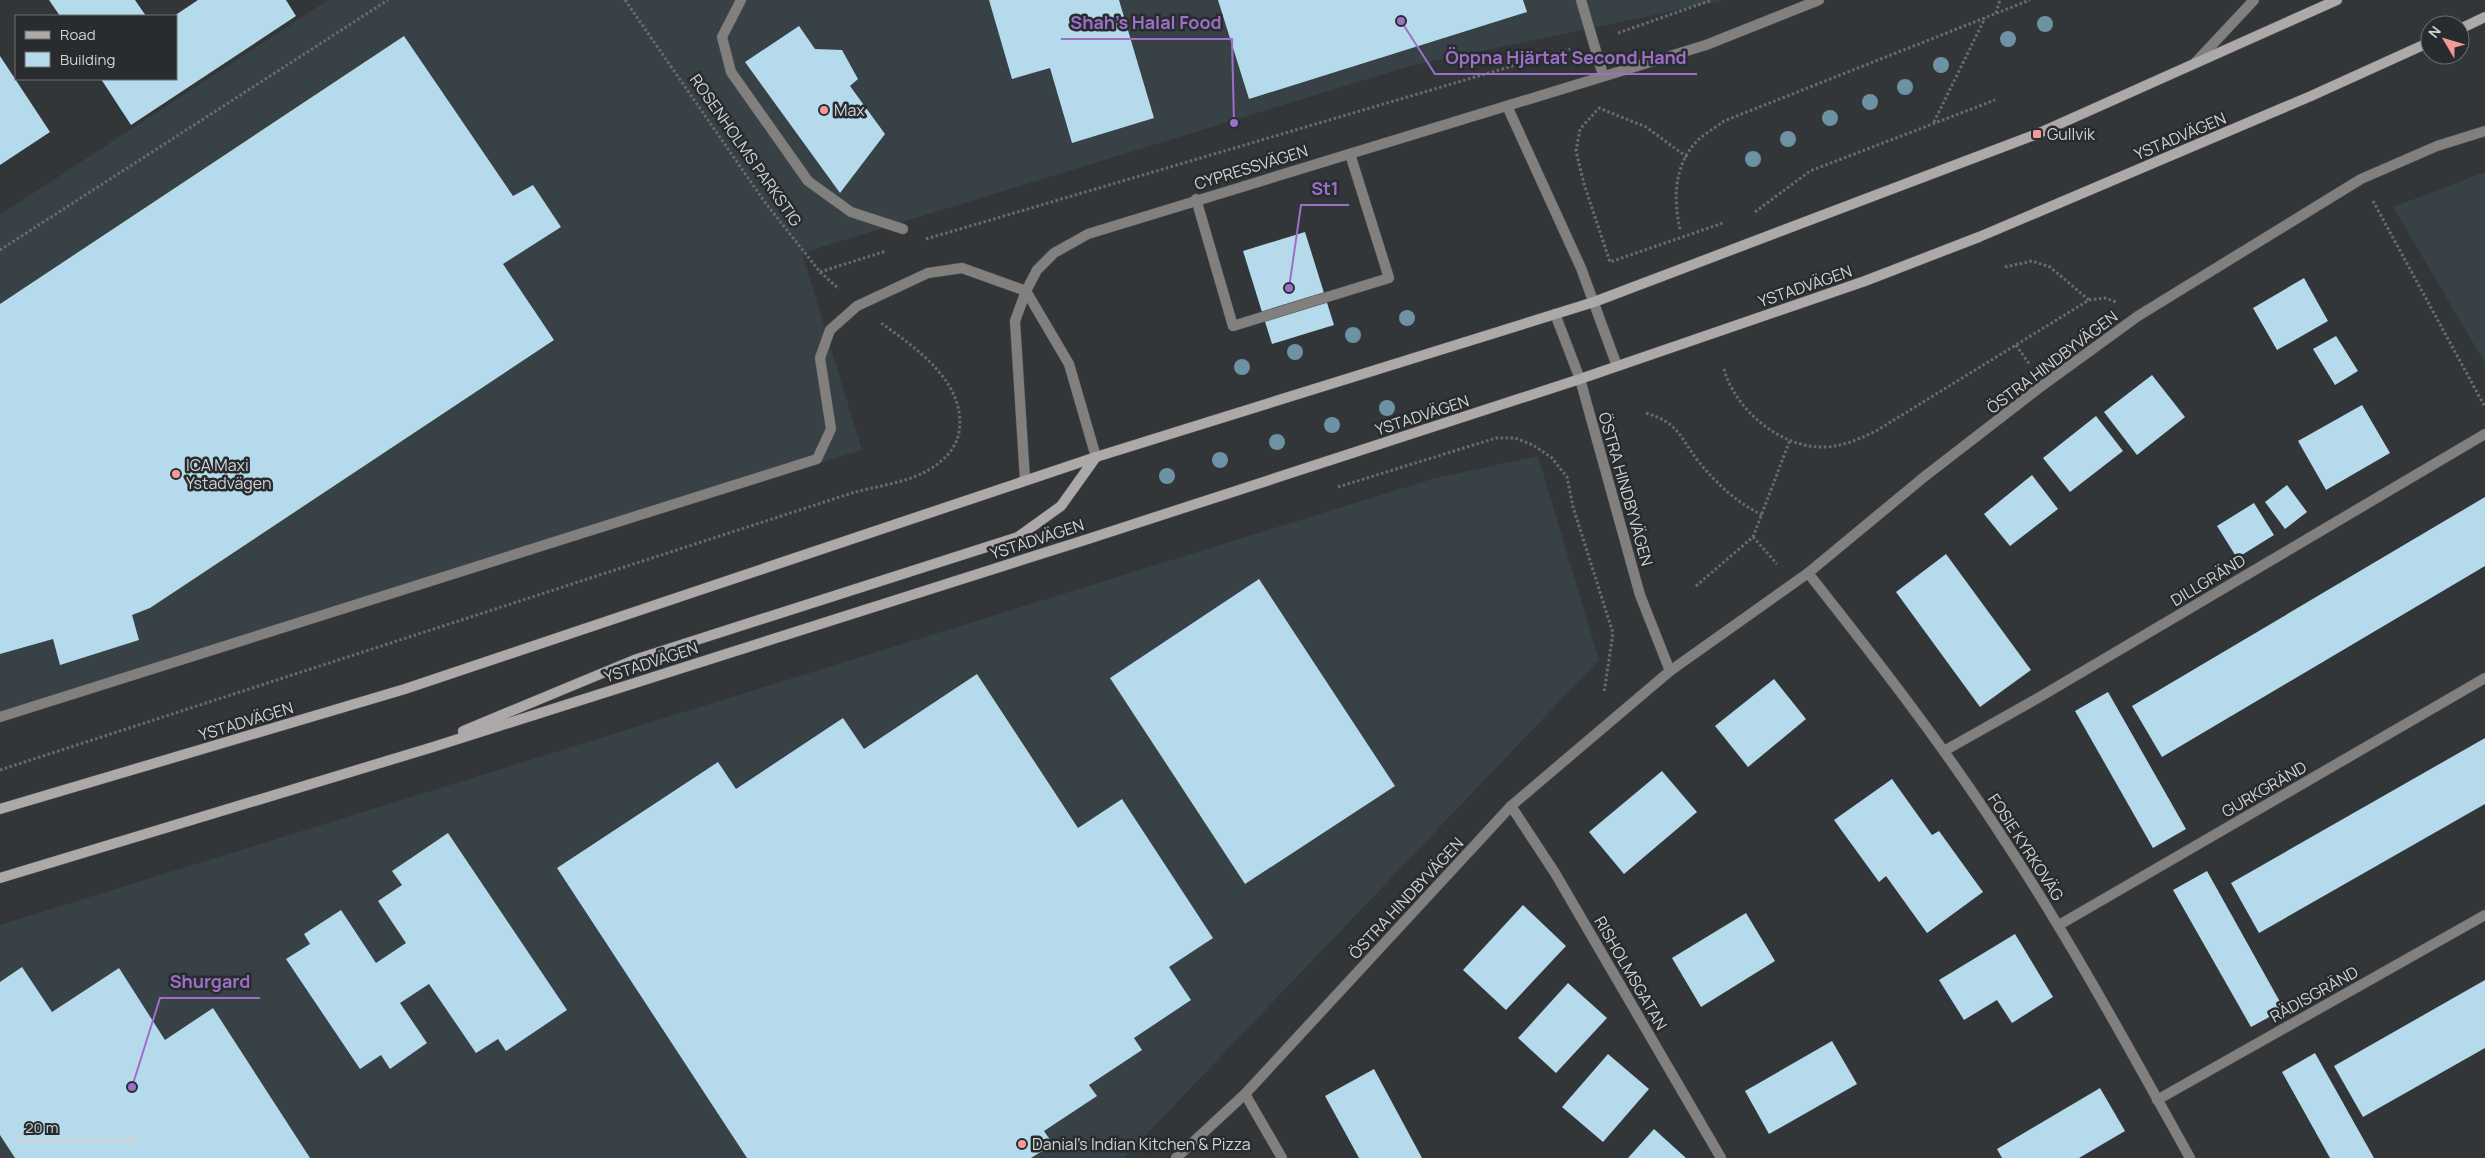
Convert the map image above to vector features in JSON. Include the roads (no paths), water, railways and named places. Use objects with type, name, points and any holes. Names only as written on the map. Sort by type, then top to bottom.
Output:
[{"type":"main road","name":"YSTADVÄGEN","points":[[0,809],[404,690],[1025,480],[1594,302],[2037,134],[2337,0]]},
{"type":"main road","points":[[2470,24],[2485,17]]},
{"type":"main road","name":"YSTADVÄGEN","points":[[0,878],[401,756],[1069,545],[1618,366],[1864,281],[1978,237],[2311,96],[2420,47]]},
{"type":"main road","name":"YSTADVÄGEN","points":[[401,756],[634,660],[1018,537],[1061,506],[1096,457]]},
{"type":"street","points":[[741,0],[722,37],[731,72],[808,181],[851,212],[903,229]]},
{"type":"street","points":[[1581,0],[1604,76]]},
{"type":"street","name":"CYPRESSVÄGEN","points":[[1025,480],[1015,320],[1026,291],[1037,270],[1054,253],[1088,234],[1196,199],[1706,45],[1819,0]]},
{"type":"street","points":[[2193,65],[2254,0]]},
{"type":"street","points":[[1507,106],[1594,302],[1618,366]]},
{"type":"street","name":"ÖSTRA HINDBYVÄGEN","points":[[1176,1158],[1245,1094],[1511,806],[1670,671],[1808,573],[1924,477],[2039,388],[2138,316],[2361,179],[2436,146],[2485,131]]},
{"type":"street","points":[[1196,199],[1234,326],[1389,278],[1350,154]]},
{"type":"street","points":[[0,717],[817,459],[831,429],[820,358],[830,330],[857,306],[928,273],[962,268],[1026,291],[1069,364],[1096,457]]},
{"type":"street","name":"ÖSTRA HINDBYVÄGEN","points":[[1556,314],[1580,379],[1640,595],[1670,671]]},
{"type":"street","name":"DILLGRÄND","points":[[1944,751],[2038,698],[2485,434]]},
{"type":"street","name":"FOSIE KYRKOVÄG","points":[[1808,573],[1895,682],[2003,837],[2059,925],[2190,1158]]},
{"type":"street","name":"GURKGRÄND","points":[[2059,925],[2485,678]]},
{"type":"street","name":"RISHOLMSGATAN","points":[[1511,806],[1556,873],[1721,1158]]},
{"type":"street","name":"RÄDISGRÄND","points":[[2157,1100],[2485,915]]},
{"type":"street","points":[[1245,1094],[1282,1158]]},
{"type":"place","name":"Öppna Hjärtat Second Hand","points":[[1401,21]]},
{"type":"place","name":"Max","points":[[824,110]]},
{"type":"place","name":"Shah's Halal Food","points":[[1234,123]]},
{"type":"place","name":"Gullvik","points":[[2037,134]]},
{"type":"place","name":"St1","points":[[1289,288]]},
{"type":"place","name":"ICA Maxi Ystadvägen","points":[[176,474]]},
{"type":"place","name":"Shurgard","points":[[132,1087]]},
{"type":"place","name":"Danial's Indian Kitchen & Pizza","points":[[1022,1144]]}]
